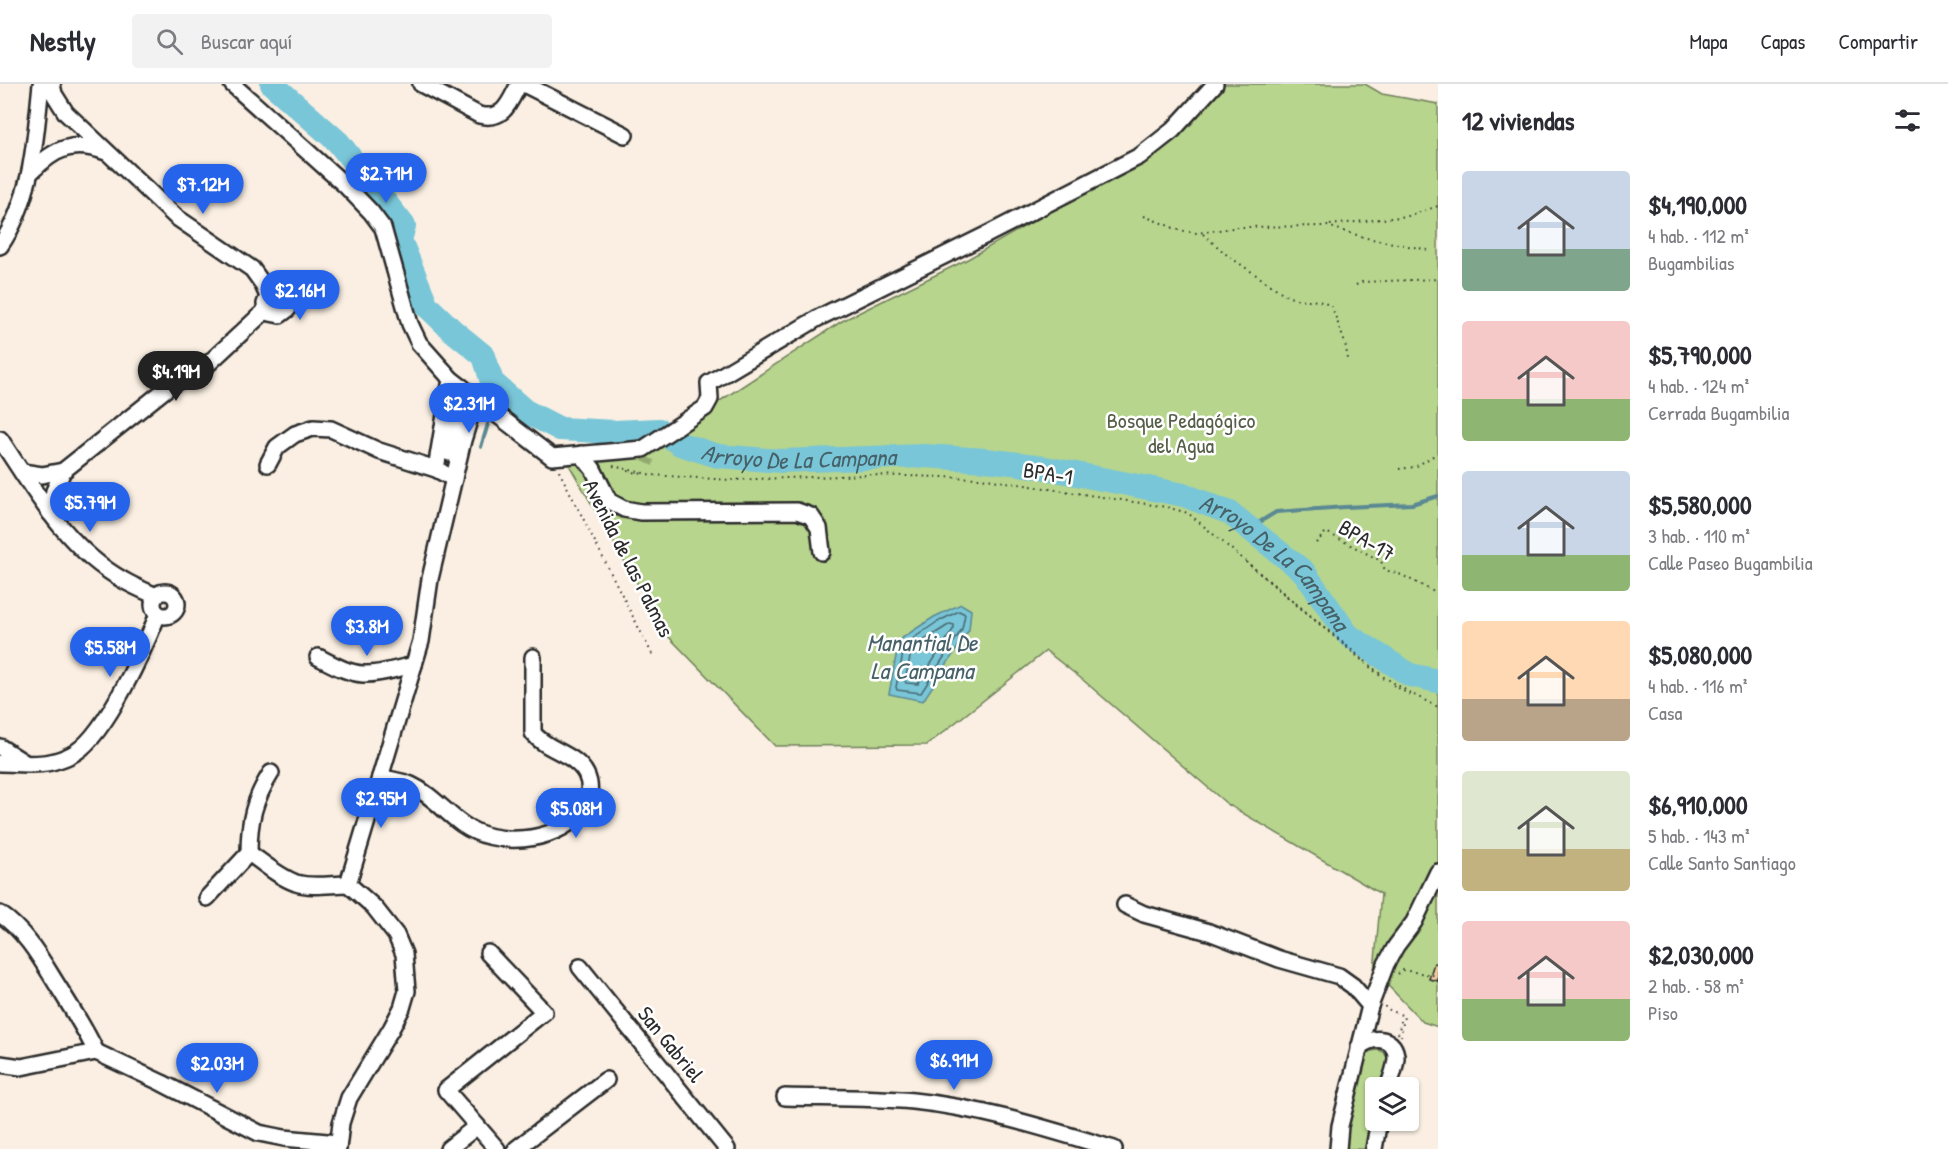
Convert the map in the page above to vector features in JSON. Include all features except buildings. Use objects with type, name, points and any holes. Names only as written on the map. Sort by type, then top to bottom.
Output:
[{"type":"street","points":[[0,246],[19,212],[31,172],[41,84]]},
{"type":"street","points":[[22,472],[42,475],[63,471],[171,386],[208,364],[267,302],[262,283],[252,269],[176,217],[66,113],[54,94],[52,84]]},
{"type":"street","points":[[231,84],[346,186],[377,220],[383,228],[410,324],[419,343],[456,383],[552,457],[585,459],[643,449],[705,408],[710,399],[709,383],[818,318],[1140,156],[1173,130],[1215,84]]},
{"type":"street","points":[[421,84],[489,118],[498,116],[506,108],[519,84]]},
{"type":"street","points":[[525,84],[625,135]]},
{"type":"street","points":[[31,172],[64,148],[82,146],[108,153]]},
{"type":"street","points":[[348,884],[422,641],[456,383]]},
{"type":"street","points":[[444,474],[480,402]]},
{"type":"street","points":[[268,464],[277,447],[295,434],[313,428],[331,429],[379,451],[444,474]]},
{"type":"street","points":[[0,439],[36,495],[68,535],[92,558],[121,579],[156,596]]},
{"type":"street","points":[[585,459],[593,469],[609,501],[624,509],[641,512],[797,511],[811,516],[819,528],[822,552]]},
{"type":"street","points":[[50,513],[54,491],[63,471]]},
{"type":"street","points":[[165,592],[174,596],[177,601],[176,611],[162,616],[158,614],[153,605],[156,596],[165,592]]},
{"type":"street","points":[[0,763],[52,762],[78,751],[97,730],[136,666],[158,614]]},
{"type":"street","points":[[318,657],[362,674],[414,665]]},
{"type":"street","points":[[380,777],[410,785],[425,793],[464,826],[484,835],[508,839],[529,838],[571,823],[585,809],[590,791],[586,775],[576,762],[540,742],[532,733],[533,657]]},
{"type":"street","points":[[0,747],[25,763]]},
{"type":"street","points":[[207,898],[249,853],[252,809],[271,773]]},
{"type":"street","points":[[0,1064],[21,1067],[96,1052],[259,1133],[338,1146],[341,1123],[350,1098],[402,1008],[407,991],[404,954],[396,935],[374,908],[348,884],[296,883],[283,877],[249,853]]},
{"type":"street","points":[[1338,1149],[1340,1126],[1370,1006],[1386,964],[1414,922],[1438,872]]},
{"type":"street","points":[[1125,905],[1144,914],[1209,932],[1279,959],[1339,976],[1353,986],[1370,1006]]},
{"type":"street","points":[[0,914],[11,921],[29,940],[88,1035],[96,1052]]},
{"type":"street","points":[[488,953],[544,1012],[446,1090],[497,1149]]},
{"type":"street","name":"San Gabriel","points":[[580,967],[727,1149]]},
{"type":"street","points":[[1359,1047],[1368,1040],[1386,1041],[1393,1048],[1396,1057],[1391,1077]]},
{"type":"street","points":[[516,1149],[606,1080]]},
{"type":"street","points":[[784,1097],[912,1101],[969,1109],[1023,1121],[1114,1149]]},
{"type":"street","points":[[448,1149],[477,1126]]},
{"type":"street","points":[[1374,1149],[1377,1131]]},
{"type":"path","points":[[1144,216],[1179,230],[1201,232],[1240,227],[1327,226],[1408,216],[1438,206]]},
{"type":"path","points":[[1327,226],[1367,238],[1429,250]]},
{"type":"path","points":[[1201,232],[1227,255],[1287,296],[1295,300],[1315,299],[1332,307],[1345,343],[1348,359]]},
{"type":"path","points":[[1356,285],[1362,282],[1438,279]]},
{"type":"path","points":[[1399,469],[1415,467],[1438,453]]},
{"type":"path","points":[[585,459],[652,476],[729,480],[872,476],[980,479],[1187,514],[1197,520],[1381,677],[1410,695],[1438,708]]},
{"type":"path","name":"Avenida de las Palmas","points":[[563,478],[654,658]]},
{"type":"path","name":"BPA-17","points":[[1316,543],[1326,532],[1381,561],[1385,570],[1402,575],[1438,594]]},
{"type":"path","points":[[1392,979],[1402,970],[1438,976]]},
{"type":"path","points":[[1386,1041],[1399,1033],[1402,1017],[1384,1008],[1386,998],[1385,1008],[1404,1016],[1396,1057]]},
{"type":"green space","name":"Bosque Pedagógico del Agua","points":[[1220,84],[1365,84],[1382,94],[1438,104],[1438,1027],[1423,1022],[1374,971],[1381,894],[1227,804],[1046,651],[927,745],[775,746],[667,635],[568,463],[645,450],[842,321],[966,260],[1174,141]]},
{"type":"green space","points":[[1371,1051],[1384,1052],[1389,1062],[1385,1077],[1365,1077],[1365,1131],[1372,1131],[1369,1149],[1342,1149],[1344,1132],[1365,1055]]},
{"type":"water","name":"Manantial De La Campana","points":[[961,604],[971,610],[969,630],[923,701],[889,694],[899,640],[934,617]]},
{"type":"waterway","name":"Arroyo De La Campana","points":[[272,84],[338,142],[404,226],[400,240],[427,306],[484,356],[492,382],[525,411],[560,429],[614,432],[659,430],[680,444],[718,456],[781,461],[924,456],[986,460],[1035,466],[1184,495],[1230,513],[1304,572],[1348,635],[1410,675],[1438,681]]},
{"type":"waterway","points":[[493,406],[499,389]]},
{"type":"waterway","points":[[481,447],[491,414]]},
{"type":"waterway","points":[[1250,528],[1276,512],[1412,504],[1438,496]]}]
